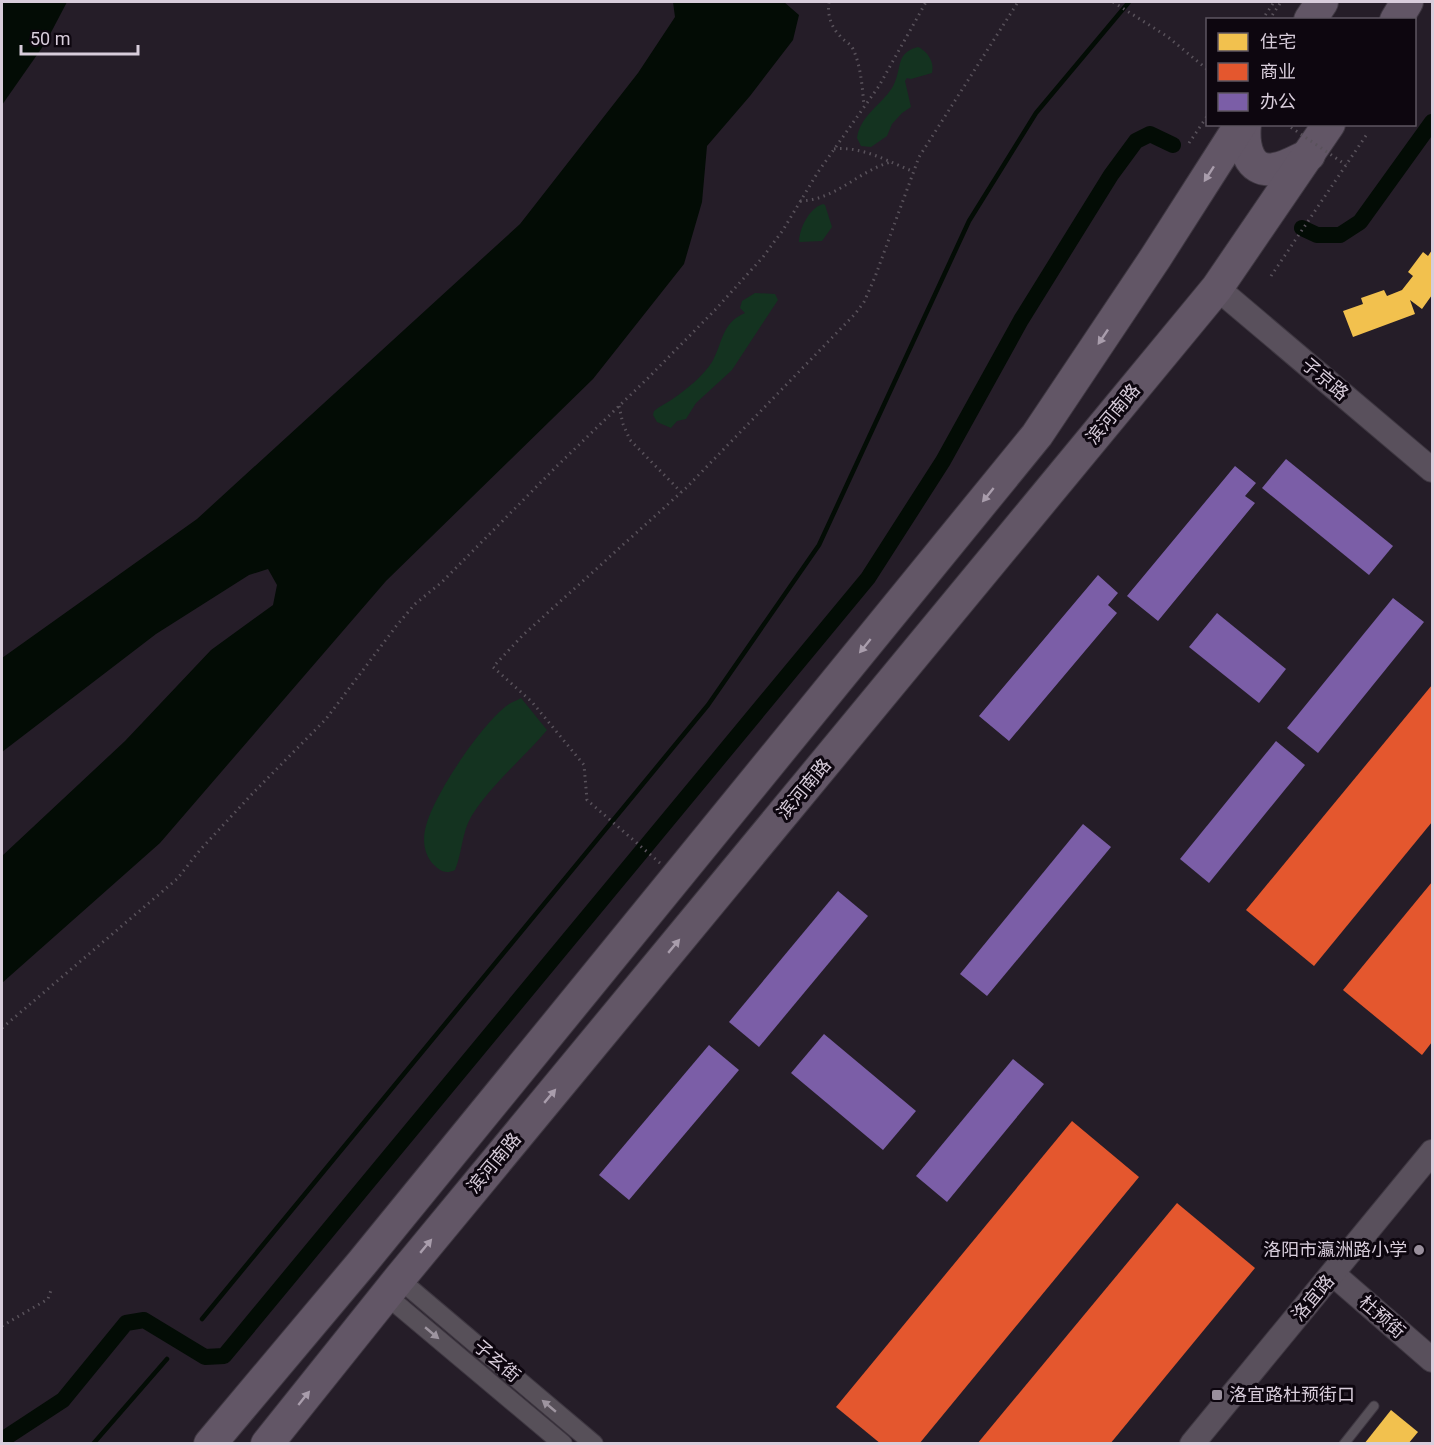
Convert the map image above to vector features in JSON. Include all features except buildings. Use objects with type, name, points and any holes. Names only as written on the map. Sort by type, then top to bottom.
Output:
[{"type":"highway","points":[[1311,18],[1322,2]]},
{"type":"highway","points":[[1397,18],[1407,2]]},
{"type":"highway","points":[[210,1443],[362,1263],[1037,435],[1242,126]]},
{"type":"highway","points":[[1243,126],[1244,141],[1250,159],[1259,168],[1274,169],[1309,155]]},
{"type":"highway","name":"滨河南路","points":[[267,1443],[1217,288],[1328,126]]},
{"type":"street","name":"子京路","points":[[1217,288],[1432,470]]},
{"type":"street","name":"洛宜路","points":[[1207,1443],[1337,1278],[1432,1152]]},
{"type":"street","name":"洛宜路","points":[[1192,1443],[1432,1170]]},
{"type":"street","name":"杜预街","points":[[1337,1278],[1432,1360]]},
{"type":"street","name":"子玄街","points":[[393,1287],[563,1443]]},
{"type":"street","name":"子玄街","points":[[393,1287],[594,1443]]},
{"type":"lane","points":[[1344,1443],[1374,1406]]},
{"type":"path","points":[[828,2],[829,18],[835,31],[854,52],[862,82],[864,106]]},
{"type":"path","points":[[2,1028],[177,879],[200,850],[253,793],[326,719],[415,604],[442,582],[715,310],[744,278],[776,239],[834,149],[879,86],[926,2]]},
{"type":"path","points":[[655,858],[587,800],[584,765],[532,702],[493,667],[523,635],[681,492],[855,314],[864,302],[875,277],[919,157],[1018,2]]},
{"type":"path","points":[[1113,2],[1168,37],[1206,68]]},
{"type":"path","points":[[1263,18],[1274,2]]},
{"type":"path","points":[[1270,18],[1281,2]]},
{"type":"path","points":[[1189,143],[1206,118]]},
{"type":"path","points":[[1289,126],[1346,165]]},
{"type":"path","points":[[1271,276],[1367,134]]},
{"type":"path","points":[[834,149],[853,149],[912,171]]},
{"type":"path","points":[[800,201],[815,200],[845,186],[874,168],[891,162]]},
{"type":"path","points":[[619,406],[630,440],[681,492]]},
{"type":"path","points":[[2,1326],[48,1299],[51,1290]]},
{"type":"green space","points":[[918,47],[930,57],[932,73],[907,78],[905,81],[911,107],[892,124],[887,136],[871,147],[861,146],[857,138],[862,123],[892,88],[905,53]]},
{"type":"green space","points":[[823,204],[832,227],[822,241],[799,242],[801,231],[809,214]]},
{"type":"green space","points":[[755,293],[775,294],[778,300],[732,370],[696,403],[686,419],[677,421],[671,428],[657,422],[653,415],[654,411],[684,391],[704,372],[716,355],[731,322],[745,313],[740,308],[742,301]]},
{"type":"green space","points":[[521,698],[547,730],[488,794],[471,817],[455,870],[441,871],[428,857],[424,842],[425,831],[438,797],[483,730],[507,706]]},
{"type":"shaded area","points":[[2,2],[67,2],[46,42],[2,105]]},
{"type":"shaded area","points":[[673,2],[784,2],[799,15],[793,40],[750,96],[707,146],[702,202],[684,264],[593,379],[386,581],[160,843],[2,983],[2,856],[125,741],[211,650],[273,605],[277,585],[268,569],[249,575],[156,634],[2,752],[2,658],[197,519],[520,224],[638,73],[675,17]]},
{"type":"waterway","points":[[202,1319],[708,705],[819,545],[969,221],[1036,113],[1129,2]]},
{"type":"waterway","points":[[1302,228],[1317,235],[1340,235],[1360,222],[1432,122]]},
{"type":"waterway","points":[[2,1440],[63,1400],[126,1323],[144,1320],[205,1357],[224,1356],[868,578],[943,461],[1021,320],[1111,175],[1136,141],[1150,134],[1173,145]]},
{"type":"waterway","points":[[93,1444],[167,1359]]},
{"type":"place","name":"洛阳市瀛洲路小学","points":[[1419,1250]]},
{"type":"place","name":"洛宜路杜预街口","points":[[1217,1395]]}]
